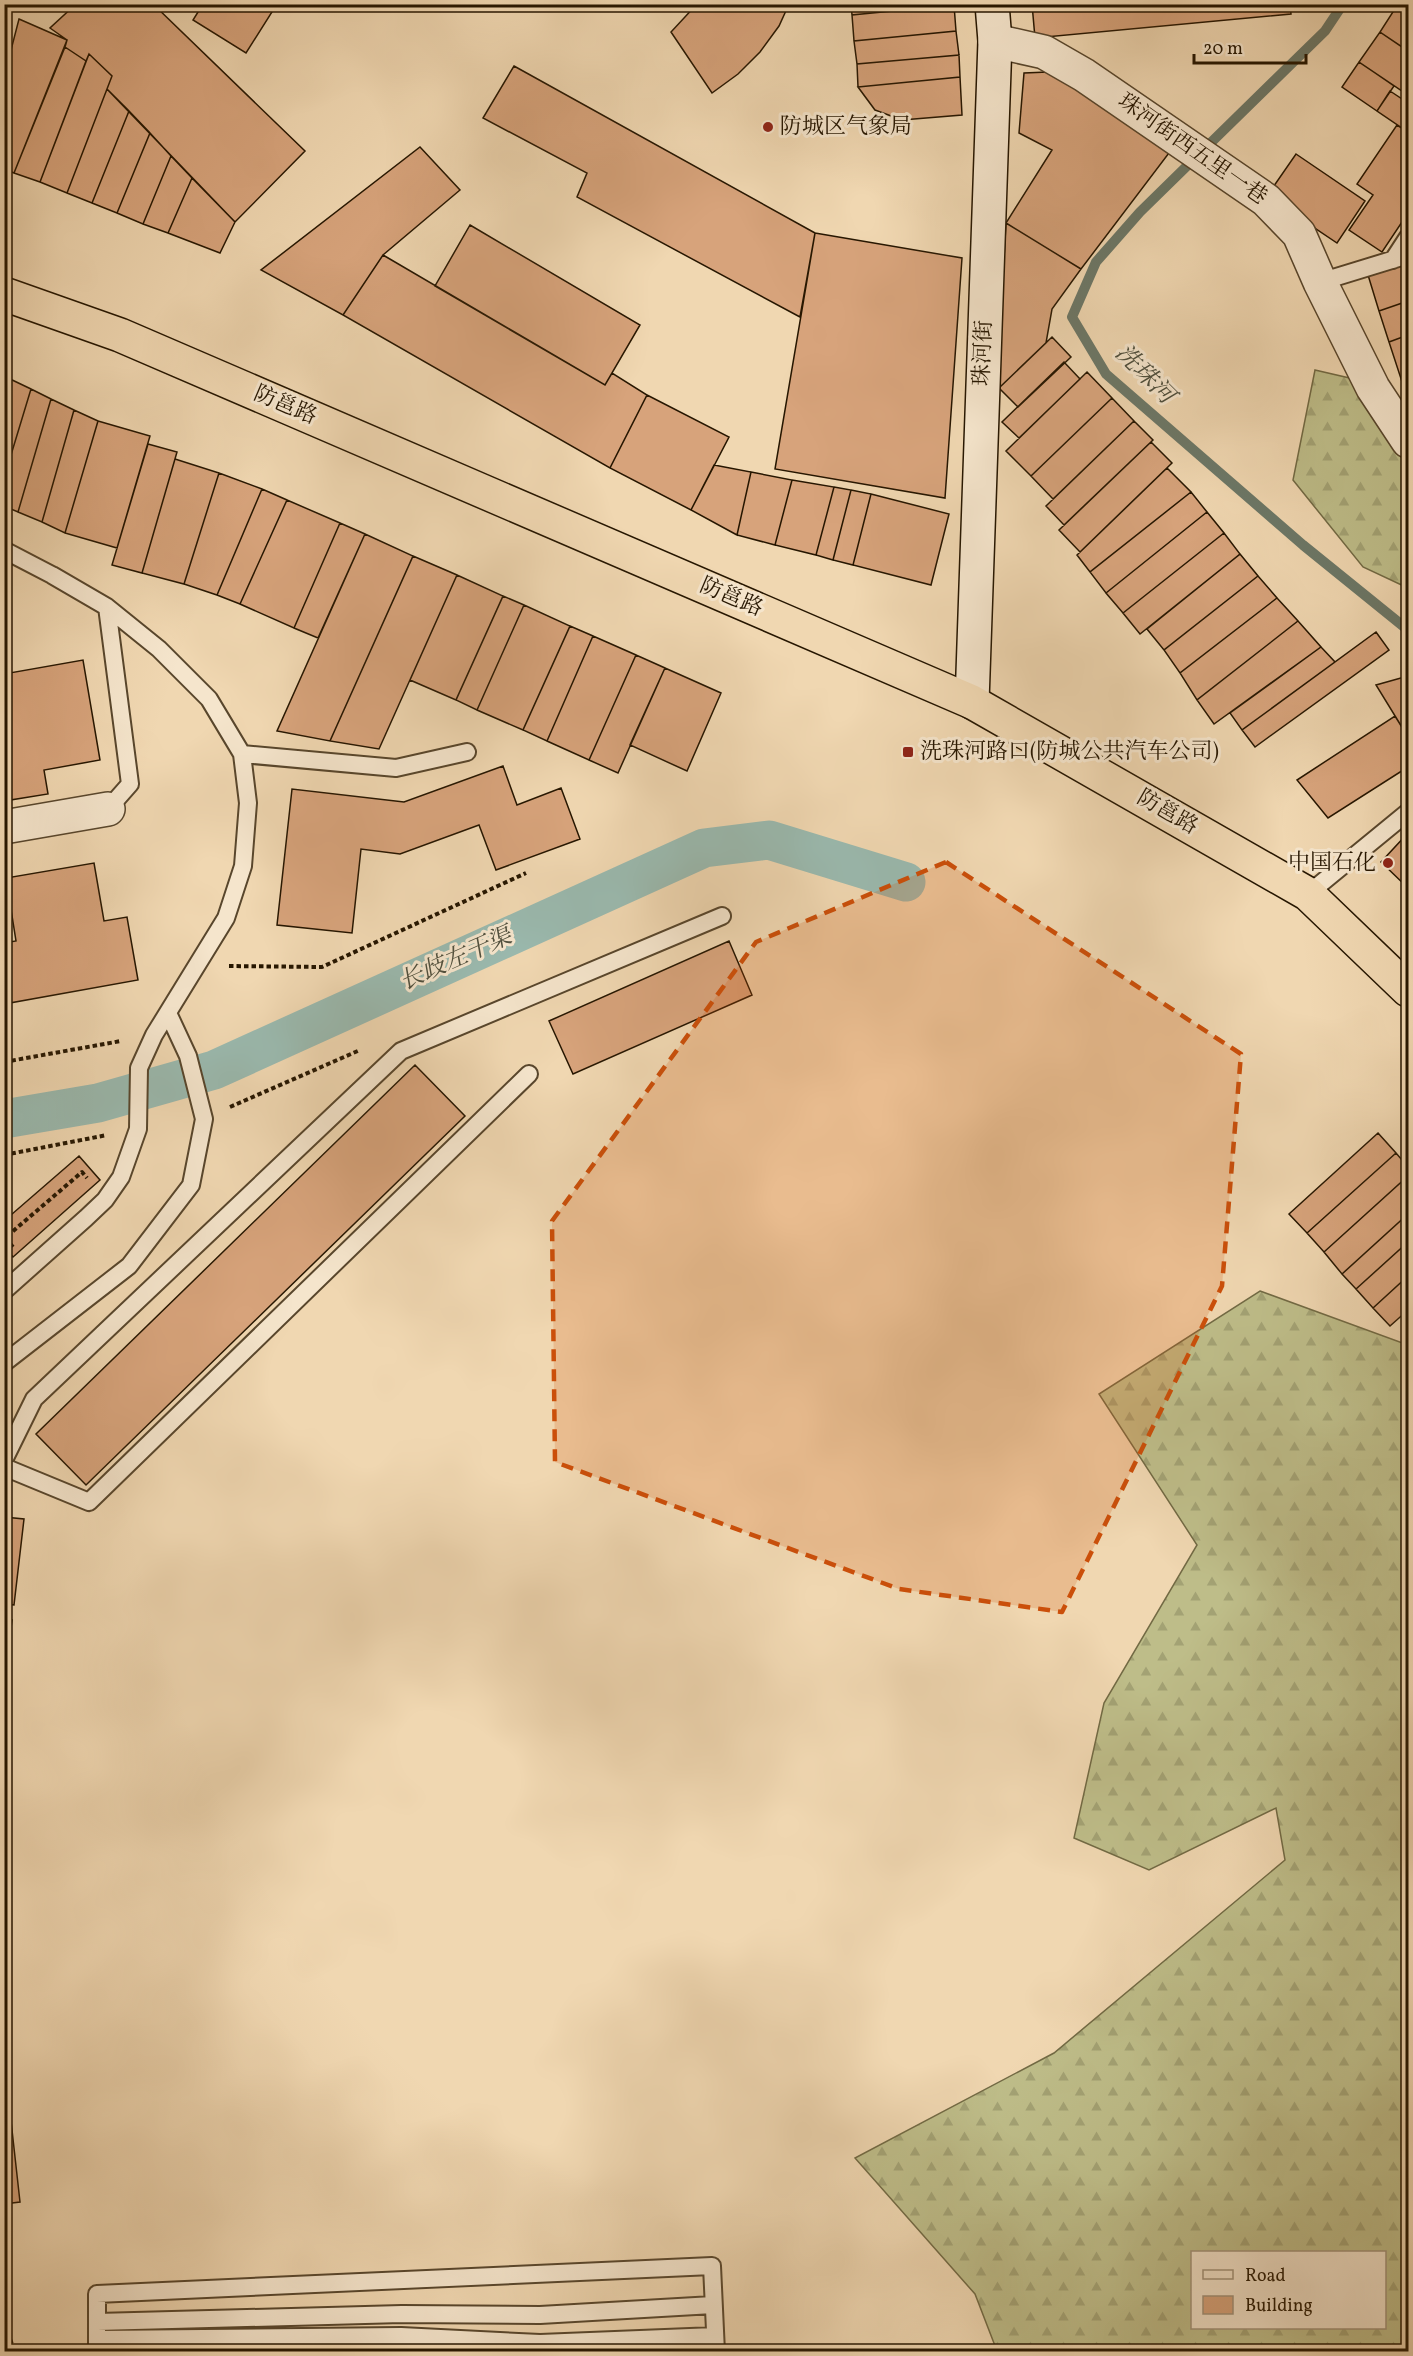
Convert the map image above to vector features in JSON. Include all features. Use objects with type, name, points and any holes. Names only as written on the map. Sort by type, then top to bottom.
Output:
[{"type":"highway","name":"防邕路","points":[[4,294],[120,335],[972,702],[1308,894],[1408,990]]},
{"type":"street","name":"珠河街","points":[[972,702],[995,41],[992,4]]},
{"type":"street","name":"珠河街西五里一巷","points":[[995,41],[1044,52],[1084,75],[1266,200],[1299,234],[1320,282],[1374,388],[1408,441]]},
{"type":"street","points":[[4,826],[108,809]]},
{"type":"lane","points":[[1320,282],[1401,258],[1408,237]]},
{"type":"lane","points":[[4,550],[107,608],[159,649],[209,699],[242,754],[248,803],[243,866],[226,918],[154,1035],[139,1068],[138,1129],[121,1177],[105,1200],[4,1291]]},
{"type":"lane","points":[[107,608],[130,784],[108,809]]},
{"type":"lane","points":[[242,754],[396,768],[467,752]]},
{"type":"lane","points":[[1308,894],[1408,812]]},
{"type":"lane","points":[[4,1460],[34,1399],[401,1051],[722,916]]},
{"type":"lane","points":[[4,1364],[129,1266],[191,1185],[204,1119],[189,1056],[168,1013]]},
{"type":"lane","points":[[4,1467],[89,1502],[529,1074]]},
{"type":"lane","points":[[712,2266],[715,2344],[540,2343],[401,2336],[209,2345],[97,2337],[97,2294],[712,2266]]},
{"type":"lane","points":[[97,2337],[402,2314],[540,2315],[713,2305]]},
{"type":"path","points":[[198,966],[322,967],[526,873]]},
{"type":"path","points":[[4,1062],[154,1035]]},
{"type":"path","points":[[204,1119],[367,1046],[401,1051]]},
{"type":"path","points":[[4,1155],[138,1129]]},
{"type":"path","points":[[4,2335],[10,2339],[15,2352]]},
{"type":"highlighted area","points":[[946,862],[1241,1054],[1222,1286],[1062,1612],[899,1589],[555,1462],[552,1221],[756,942]]},
{"type":"green space","points":[[1315,370],[1358,380],[1408,453],[1408,588],[1363,567],[1293,480]]},
{"type":"green space","points":[[1260,1291],[1408,1345],[1408,2351],[997,2351],[975,2294],[855,2158],[1054,2053],[1285,1860],[1276,1808],[1149,1870],[1074,1838],[1104,1703],[1197,1545],[1099,1394]]},
{"type":"building","points":[[76,4],[153,4],[305,151],[235,222],[107,89],[112,76],[89,54],[86,61],[65,47],[67,40],[50,28]]},
{"type":"building","points":[[203,4],[277,4],[246,53],[193,20]]},
{"type":"building","points":[[697,4],[789,4],[779,26],[760,52],[738,74],[712,93],[671,32]]},
{"type":"building","points":[[851,4],[954,4],[954,5],[852,15]]},
{"type":"building","points":[[1032,4],[1290,4],[1291,14],[1035,38]]},
{"type":"building","points":[[1398,4],[1408,4],[1408,51],[1380,32]]},
{"type":"building","points":[[954,5],[956,31],[854,41],[852,15]]},
{"type":"building","points":[[19,19],[67,40],[14,173],[4,169],[4,77]]},
{"type":"building","points":[[956,31],[959,55],[857,64],[854,41]]},
{"type":"building","points":[[1380,32],[1408,51],[1408,95],[1359,62]]},
{"type":"building","points":[[65,47],[86,61],[40,182],[14,173]]},
{"type":"building","points":[[4,53],[10,54],[4,77]]},
{"type":"building","points":[[89,54],[112,76],[67,193],[40,182]]},
{"type":"building","points":[[959,55],[960,77],[858,87],[857,64]]},
{"type":"building","points":[[1359,62],[1394,86],[1377,111],[1342,87]]},
{"type":"building","points":[[514,66],[815,233],[800,317],[577,197],[587,173],[483,118]]},
{"type":"building","points":[[1048,72],[1172,149],[1081,269],[1006,223],[1052,150],[1019,133],[1024,73]]},
{"type":"building","points":[[960,77],[962,115],[902,120],[875,110],[858,87]]},
{"type":"building","points":[[107,89],[129,111],[92,203],[67,193]]},
{"type":"building","points":[[1390,91],[1408,103],[1408,132],[1377,111]]},
{"type":"building","points":[[129,111],[150,133],[117,213],[92,203]]},
{"type":"building","points":[[1397,125],[1408,132],[1408,213],[1382,252],[1349,230],[1373,195],[1357,184]]},
{"type":"building","points":[[150,133],[171,156],[143,224],[117,213]]},
{"type":"building","points":[[420,147],[460,190],[383,255],[343,315],[261,270]]},
{"type":"building","points":[[1296,154],[1365,201],[1337,243],[1267,196]]},
{"type":"building","points":[[171,156],[192,178],[168,233],[143,224]]},
{"type":"building","points":[[192,178],[235,222],[220,253],[168,233]]},
{"type":"building","points":[[1006,223],[1081,269],[1052,309],[1046,343],[999,388],[997,382]]},
{"type":"building","points":[[470,225],[640,325],[605,385],[435,286]]},
{"type":"building","points":[[815,233],[962,258],[945,498],[775,469]]},
{"type":"building","points":[[383,255],[605,385],[612,373],[647,395],[610,468],[343,315]]},
{"type":"building","points":[[1408,262],[1408,301],[1379,311],[1368,275]]},
{"type":"building","points":[[1408,301],[1408,335],[1389,342],[1379,311]]},
{"type":"building","points":[[1408,335],[1408,393],[1406,394],[1389,342]]},
{"type":"building","points":[[1052,337],[1071,357],[1018,407],[999,388]]},
{"type":"building","points":[[1064,362],[1080,379],[1019,438],[1002,422]]},
{"type":"building","points":[[1087,372],[1112,398],[1031,476],[1006,451]]},
{"type":"building","points":[[8,378],[31,389],[4,478],[4,388]]},
{"type":"building","points":[[31,389],[51,399],[18,512],[4,506],[4,478]]},
{"type":"building","points":[[647,395],[729,437],[691,510],[610,468]]},
{"type":"building","points":[[1112,398],[1134,421],[1053,499],[1031,476]]},
{"type":"building","points":[[51,399],[74,410],[42,522],[18,512]]},
{"type":"building","points":[[74,410],[98,421],[65,533],[42,522]]},
{"type":"building","points":[[98,421],[150,436],[117,548],[65,533]]},
{"type":"building","points":[[1134,421],[1153,440],[1064,525],[1046,506]]},
{"type":"building","points":[[1151,442],[1172,463],[1080,552],[1059,530]]},
{"type":"building","points":[[148,444],[177,452],[142,573],[112,565]]},
{"type":"building","points":[[175,459],[219,473],[184,584],[142,573]]},
{"type":"building","points":[[714,465],[751,472],[737,535],[691,510]]},
{"type":"building","points":[[1167,468],[1191,492],[1090,572],[1077,555]]},
{"type":"building","points":[[751,472],[792,480],[775,545],[737,535]]},
{"type":"building","points":[[219,473],[262,489],[217,595],[184,584]]},
{"type":"building","points":[[792,480],[834,487],[816,555],[775,545]]},
{"type":"building","points":[[834,487],[851,490],[833,560],[816,555]]},
{"type":"building","points":[[262,489],[287,500],[240,604],[217,595]]},
{"type":"building","points":[[851,490],[871,494],[853,565],[833,560]]},
{"type":"building","points":[[1191,492],[1207,512],[1106,593],[1090,572]]},
{"type":"building","points":[[871,494],[949,514],[931,585],[853,565]]},
{"type":"building","points":[[287,500],[340,523],[294,628],[240,604]]},
{"type":"building","points":[[1207,512],[1224,533],[1123,613],[1106,593]]},
{"type":"building","points":[[340,523],[365,534],[318,638],[294,628]]},
{"type":"building","points":[[1224,533],[1240,554],[1140,634],[1123,613]]},
{"type":"building","points":[[365,534],[413,556],[330,741],[277,731]]},
{"type":"building","points":[[1240,554],[1258,576],[1164,650],[1147,629]]},
{"type":"building","points":[[413,556],[457,575],[379,749],[330,741]]},
{"type":"building","points":[[457,575],[503,596],[456,700],[410,680]]},
{"type":"building","points":[[1258,576],[1277,598],[1180,673],[1164,650]]},
{"type":"building","points":[[503,596],[524,605],[477,710],[456,700]]},
{"type":"building","points":[[1277,598],[1298,621],[1197,700],[1180,673]]},
{"type":"building","points":[[524,605],[570,626],[523,730],[477,710]]},
{"type":"building","points":[[1298,621],[1321,647],[1214,724],[1197,700]]},
{"type":"building","points":[[570,626],[593,636],[547,741],[523,730]]},
{"type":"building","points":[[1376,632],[1389,650],[1255,747],[1242,730]]},
{"type":"building","points":[[593,636],[636,655],[589,760],[547,741]]},
{"type":"building","points":[[4,641],[10,673],[83,660],[100,760],[44,770],[48,794],[4,801]]},
{"type":"building","points":[[1321,647],[1335,662],[1242,730],[1230,713]]},
{"type":"building","points":[[636,655],[665,668],[618,773],[589,760]]},
{"type":"building","points":[[665,668],[721,693],[687,771],[630,745]]},
{"type":"building","points":[[1408,676],[1408,737],[1376,685]]},
{"type":"building","points":[[1395,716],[1408,737],[1408,767],[1328,818],[1297,780]]},
{"type":"building","points":[[503,766],[517,805],[561,788],[580,839],[496,870],[479,825],[400,854],[361,849],[352,933],[277,925],[292,789],[404,802]]},
{"type":"building","points":[[1408,833],[1408,888],[1381,862]]},
{"type":"building","points":[[94,863],[104,921],[127,917],[138,980],[4,1004],[4,943],[16,941],[6,878]]},
{"type":"building","points":[[729,941],[752,995],[573,1074],[549,1021]]},
{"type":"building","points":[[415,1065],[465,1116],[86,1485],[36,1434]]},
{"type":"building","points":[[1378,1133],[1396,1153],[1307,1233],[1289,1214]]},
{"type":"building","points":[[1396,1153],[1408,1167],[1408,1176],[1324,1252],[1307,1233]]},
{"type":"building","points":[[79,1156],[100,1180],[13,1257],[4,1247],[4,1221]]},
{"type":"building","points":[[1408,1176],[1408,1214],[1342,1274],[1324,1252]]},
{"type":"building","points":[[1408,1214],[1408,1242],[1356,1289],[1342,1274]]},
{"type":"building","points":[[1408,1242],[1408,1276],[1373,1308],[1356,1289]]},
{"type":"building","points":[[1408,1276],[1408,1310],[1390,1326],[1373,1308]]},
{"type":"building","points":[[4,1517],[24,1519],[14,1605],[4,1604]]},
{"type":"building","points":[[4,1619],[12,1620],[4,1683]]},
{"type":"building","points":[[4,2094],[8,2094],[20,2202],[4,2204]]},
{"type":"waterway","name":"洗珠河","points":[[1343,4],[1325,31],[1140,212],[1096,262],[1072,317],[1106,374],[1303,545],[1408,630]]},
{"type":"waterway","name":"长歧左干渠","points":[[4,1119],[98,1103],[214,1070],[704,848],[769,840],[906,882]]},
{"type":"place","name":"防城区气象局","points":[[768,127]]},
{"type":"place","name":"洗珠河路口(防城公共汽车公司)","points":[[908,752]]},
{"type":"place","name":"中国石化","points":[[1388,863]]}]
